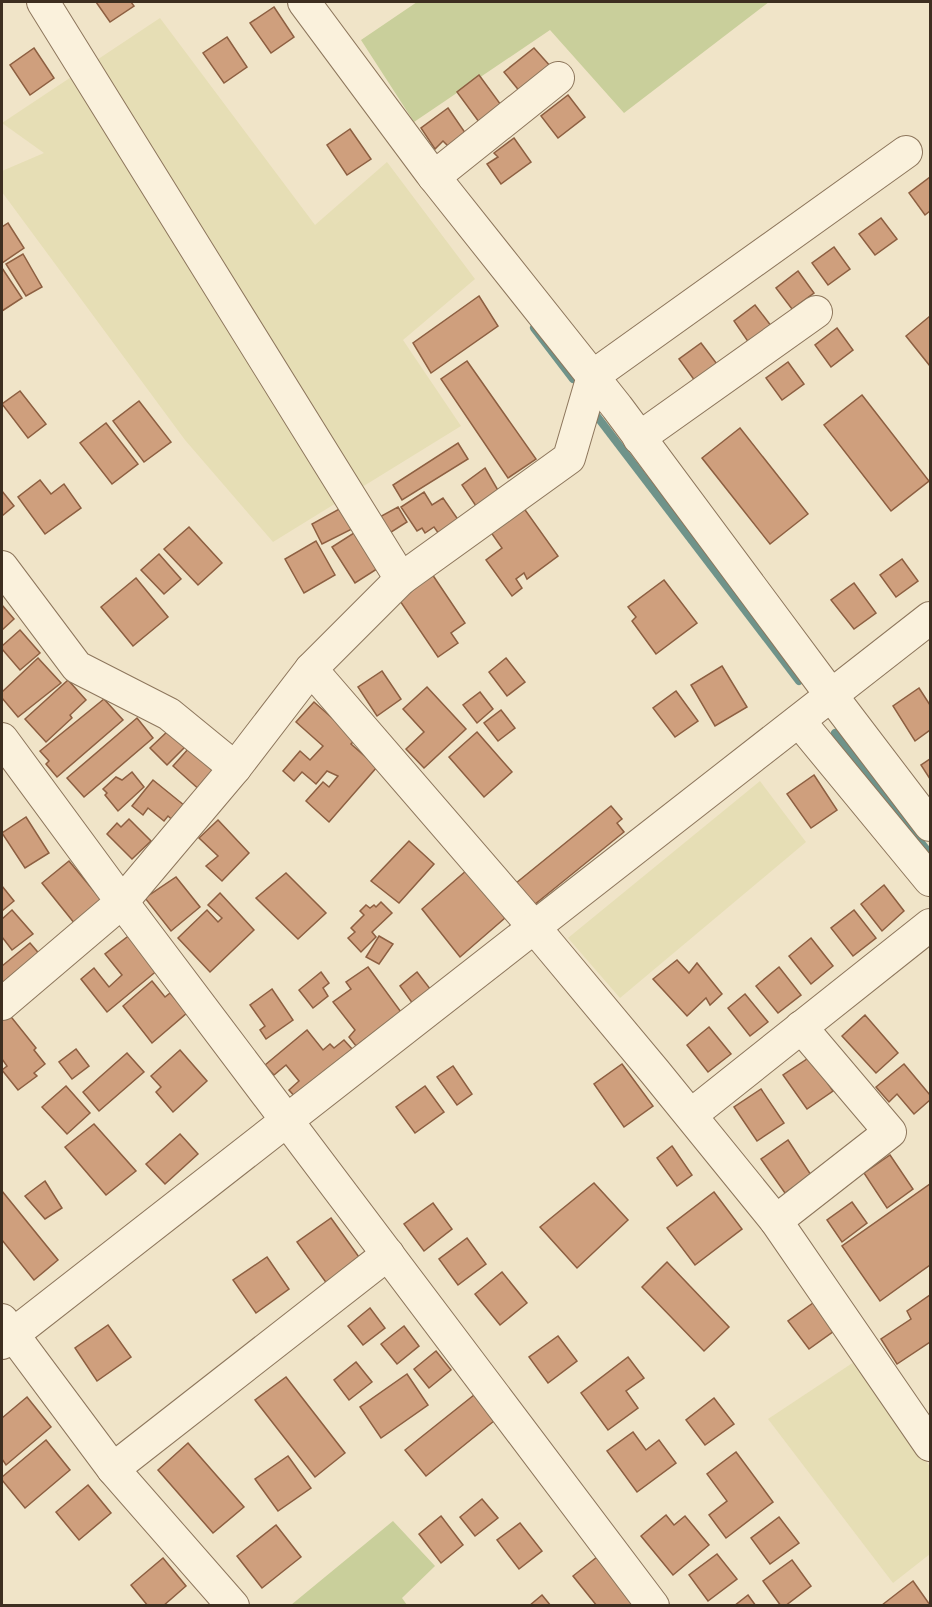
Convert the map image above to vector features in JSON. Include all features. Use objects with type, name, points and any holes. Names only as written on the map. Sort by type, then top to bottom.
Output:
[{"type":"street","points":[[43,2],[400,579]]},
{"type":"street","points":[[304,2],[434,177],[593,376],[930,825]]},
{"type":"street","points":[[434,177],[558,78]]},
{"type":"street","points":[[2,1004],[122,902],[235,768],[311,669],[400,579],[569,458],[593,376],[906,152]]},
{"type":"street","points":[[639,438],[816,312]]},
{"type":"street","points":[[2,567],[77,667],[169,714],[235,768]]},
{"type":"street","points":[[232,1605],[113,1469],[5,1333],[287,1121],[930,618]]},
{"type":"street","points":[[311,669],[534,927],[776,1221],[930,1445]]},
{"type":"street","points":[[799,721],[930,880]]},
{"type":"street","points":[[2,739],[122,902],[653,1605]]},
{"type":"street","points":[[691,1115],[930,924]]},
{"type":"street","points":[[776,1221],[890,1132],[801,1028]]},
{"type":"street","points":[[113,1469],[388,1254]]},
{"type":"shaded area","points":[[160,18],[315,225],[387,162],[475,279],[403,340],[461,426],[273,542],[185,440],[2,192],[2,171],[44,153],[2,123]]},
{"type":"shaded area","points":[[760,781],[806,842],[620,998],[568,938]]},
{"type":"shaded area","points":[[857,1360],[930,1467],[930,1554],[893,1583],[768,1419]]},
{"type":"green space","points":[[417,2],[769,2],[624,113],[550,30],[414,122],[361,40]]},
{"type":"green space","points":[[393,1521],[435,1566],[402,1598],[407,1605],[291,1605]]},
{"type":"building","points":[[96,2],[131,2],[134,6],[110,22]]},
{"type":"building","points":[[274,7],[294,37],[271,53],[250,23]]},
{"type":"building","points":[[227,37],[247,67],[224,83],[203,53]]},
{"type":"building","points":[[34,48],[54,78],[30,95],[10,65]]},
{"type":"building","points":[[534,48],[551,67],[521,93],[504,72]]},
{"type":"building","points":[[479,75],[501,105],[479,122],[457,92]]},
{"type":"building","points":[[568,95],[585,117],[558,138],[541,116]]},
{"type":"building","points":[[448,108],[466,134],[449,147],[443,141],[435,149],[421,128]]},
{"type":"building","points":[[350,129],[371,159],[347,175],[327,145]]},
{"type":"building","points":[[514,138],[531,162],[501,184],[487,164],[498,157],[494,153]]},
{"type":"building","points":[[930,177],[930,211],[925,215],[909,193]]},
{"type":"building","points":[[881,218],[897,239],[875,255],[859,234]]},
{"type":"building","points":[[8,223],[24,248],[2,263],[2,227]]},
{"type":"building","points":[[834,247],[850,269],[828,285],[812,263]]},
{"type":"building","points":[[23,254],[42,287],[26,296],[6,264]]},
{"type":"building","points":[[2,268],[22,298],[2,311]]},
{"type":"building","points":[[798,271],[814,293],[792,309],[776,288]]},
{"type":"building","points":[[479,296],[498,326],[431,373],[413,343]]},
{"type":"building","points":[[755,305],[772,327],[749,343],[734,321]]},
{"type":"building","points":[[930,316],[930,366],[906,336]]},
{"type":"building","points":[[837,328],[853,350],[831,367],[815,345]]},
{"type":"building","points":[[701,343],[717,364],[695,381],[679,359]]},
{"type":"building","points":[[467,361],[536,459],[508,478],[441,379]]},
{"type":"building","points":[[788,362],[804,384],[782,400],[766,378]]},
{"type":"building","points":[[20,391],[46,424],[28,438],[2,404]]},
{"type":"building","points":[[862,395],[929,481],[891,511],[824,425]]},
{"type":"building","points":[[139,401],[171,442],[144,462],[113,421]]},
{"type":"building","points":[[106,423],[138,464],[112,484],[80,443]]},
{"type":"building","points":[[740,428],[808,514],[770,544],[702,458]]},
{"type":"building","points":[[458,443],[468,459],[402,500],[393,485]]},
{"type":"building","points":[[485,468],[499,492],[476,506],[462,485]]},
{"type":"building","points":[[40,480],[51,494],[64,484],[81,508],[45,534],[18,497]]},
{"type":"building","points":[[2,491],[14,506],[2,516]]},
{"type":"building","points":[[424,492],[432,505],[443,498],[459,521],[439,534],[434,527],[425,533],[422,528],[417,531],[401,507]]},
{"type":"building","points":[[343,507],[354,528],[322,544],[312,524]]},
{"type":"building","points":[[398,507],[407,522],[385,536],[376,519]]},
{"type":"building","points":[[523,507],[558,556],[527,579],[524,573],[516,579],[522,588],[512,596],[486,560],[502,548],[490,531]]},
{"type":"building","points":[[189,527],[222,563],[198,585],[164,549]]},
{"type":"building","points":[[357,531],[380,567],[355,583],[332,547]]},
{"type":"building","points":[[316,541],[335,575],[304,593],[285,559]]},
{"type":"building","points":[[159,554],[181,579],[164,594],[141,570]]},
{"type":"building","points":[[902,559],[918,581],[896,597],[880,575]]},
{"type":"building","points":[[432,574],[465,623],[451,633],[458,643],[438,657],[398,598]]},
{"type":"building","points":[[136,578],[168,617],[133,646],[101,607]]},
{"type":"building","points":[[664,580],[697,623],[656,654],[632,621],[636,617],[628,607]]},
{"type":"building","points":[[854,583],[876,613],[854,629],[831,600]]},
{"type":"building","points":[[2,605],[14,619],[2,630]]},
{"type":"building","points":[[20,630],[40,653],[20,670],[2,646]]},
{"type":"building","points":[[38,658],[61,683],[18,717],[2,698],[2,692]]},
{"type":"building","points":[[506,658],[525,682],[507,696],[489,672]]},
{"type":"building","points":[[722,666],[747,707],[715,726],[691,685]]},
{"type":"building","points":[[382,671],[401,699],[377,716],[358,687]]},
{"type":"building","points":[[68,680],[86,700],[70,715],[72,718],[46,742],[25,719]]},
{"type":"building","points":[[427,687],[466,729],[424,768],[406,749],[424,732],[403,709]]},
{"type":"building","points":[[919,688],[930,705],[930,730],[915,741],[893,706]]},
{"type":"building","points":[[676,691],[698,721],[675,737],[653,708]]},
{"type":"building","points":[[480,692],[493,709],[477,723],[463,705]]},
{"type":"building","points":[[104,699],[123,720],[57,777],[46,764],[49,761],[40,751]]},
{"type":"building","points":[[314,702],[356,739],[351,744],[377,767],[329,822],[306,801],[323,782],[329,787],[338,776],[327,771],[316,784],[302,772],[294,781],[283,771],[300,751],[310,760],[323,746],[296,722]]},
{"type":"building","points":[[501,710],[515,728],[498,741],[484,723]]},
{"type":"building","points":[[137,718],[153,738],[84,797],[67,778]]},
{"type":"building","points":[[170,729],[186,746],[167,765],[150,748]]},
{"type":"building","points":[[477,732],[512,772],[484,797],[449,757]]},
{"type":"building","points":[[189,748],[218,774],[202,792],[173,766]]},
{"type":"building","points":[[930,759],[930,779],[921,765]]},
{"type":"building","points":[[132,772],[144,787],[118,811],[103,789],[116,777],[122,780]]},
{"type":"building","points":[[814,775],[837,810],[811,828],[787,794]]},
{"type":"building","points":[[153,780],[190,810],[178,825],[168,816],[164,821],[148,808],[143,815],[132,806]]},
{"type":"building","points":[[611,806],[622,819],[617,823],[624,832],[534,905],[516,883]]},
{"type":"building","points":[[26,817],[49,853],[25,868],[2,833]]},
{"type":"building","points":[[129,819],[151,841],[132,859],[107,834],[117,823],[121,827]]},
{"type":"building","points":[[218,820],[249,853],[222,881],[206,866],[218,856],[199,838]]},
{"type":"building","points":[[409,841],[434,864],[399,903],[371,881]]},
{"type":"building","points":[[69,861],[103,902],[75,924],[42,883]]},
{"type":"building","points":[[467,870],[505,918],[460,957],[422,909]]},
{"type":"building","points":[[286,873],[326,913],[298,939],[256,898]]},
{"type":"building","points":[[176,877],[200,907],[171,931],[145,898]]},
{"type":"building","points":[[884,885],[904,911],[882,931],[861,904]]},
{"type":"building","points":[[2,886],[14,901],[2,911]]},
{"type":"building","points":[[220,893],[254,930],[210,972],[178,938],[207,910],[218,922],[222,918],[208,905]]},
{"type":"building","points":[[381,902],[392,913],[372,932],[376,937],[361,952],[348,938],[355,932],[351,928],[364,915],[360,911],[366,905],[370,908],[374,905],[376,907]]},
{"type":"building","points":[[12,910],[33,934],[12,950],[2,937],[2,919]]},
{"type":"building","points":[[854,910],[876,938],[853,956],[831,928]]},
{"type":"building","points":[[131,934],[159,969],[107,1012],[81,979],[94,968],[109,987],[122,975],[105,954]]},
{"type":"building","points":[[379,936],[393,944],[379,964],[366,957]]},
{"type":"building","points":[[811,938],[833,966],[811,984],[789,956]]},
{"type":"building","points":[[30,943],[42,957],[2,990],[2,966]]},
{"type":"building","points":[[677,960],[689,973],[697,963],[722,994],[710,1005],[706,998],[687,1016],[653,979]]},
{"type":"building","points":[[368,967],[401,1012],[356,1046],[349,1037],[355,1030],[333,1002],[351,989],[346,982]]},
{"type":"building","points":[[779,967],[801,995],[778,1013],[756,986]]},
{"type":"building","points":[[321,972],[329,983],[323,988],[328,996],[313,1008],[299,990]]},
{"type":"building","points":[[417,972],[431,990],[413,1004],[400,986]]},
{"type":"building","points":[[152,981],[165,997],[170,993],[187,1013],[152,1043],[123,1006]]},
{"type":"building","points":[[272,989],[293,1020],[266,1039],[260,1030],[265,1026],[250,1005]]},
{"type":"building","points":[[745,994],[768,1022],[750,1036],[728,1008]]},
{"type":"building","points":[[8,1013],[36,1048],[34,1050],[45,1064],[34,1073],[37,1076],[18,1090],[2,1070],[7,1066],[2,1059],[2,1018]]},
{"type":"building","points":[[865,1015],[898,1053],[876,1073],[842,1036]]},
{"type":"building","points":[[709,1027],[731,1054],[708,1072],[687,1045]]},
{"type":"building","points":[[307,1030],[323,1050],[330,1044],[334,1048],[344,1040],[353,1050],[296,1098],[289,1090],[299,1081],[286,1065],[274,1075],[265,1065]]},
{"type":"building","points":[[76,1049],[89,1066],[72,1079],[59,1062]]},
{"type":"building","points":[[180,1050],[207,1081],[173,1112],[156,1092],[161,1087],[151,1076]]},
{"type":"building","points":[[127,1053],[144,1072],[99,1111],[83,1092]]},
{"type":"building","points":[[810,1057],[833,1091],[807,1109],[783,1075]]},
{"type":"building","points":[[622,1064],[653,1106],[624,1127],[594,1084]]},
{"type":"building","points":[[904,1064],[930,1095],[930,1100],[914,1114],[897,1094],[889,1102],[876,1087]]},
{"type":"building","points":[[453,1066],[472,1094],[457,1105],[437,1077]]},
{"type":"building","points":[[66,1086],[90,1113],[67,1134],[42,1107]]},
{"type":"building","points":[[425,1086],[444,1112],[415,1133],[396,1107]]},
{"type":"building","points":[[761,1089],[784,1123],[757,1141],[734,1107]]},
{"type":"building","points":[[94,1124],[136,1171],[106,1195],[65,1147]]},
{"type":"building","points":[[180,1134],[198,1154],[165,1184],[146,1164]]},
{"type":"building","points":[[788,1140],[811,1175],[785,1193],[761,1159]]},
{"type":"building","points":[[672,1146],[692,1175],[677,1186],[657,1158]]},
{"type":"building","points":[[890,1155],[913,1189],[887,1208],[864,1173]]},
{"type":"building","points":[[45,1181],[62,1208],[45,1219],[25,1196]]},
{"type":"building","points":[[594,1183],[628,1220],[577,1268],[540,1227]]},
{"type":"building","points":[[930,1184],[930,1265],[880,1301],[842,1246]]},
{"type":"building","points":[[2,1191],[58,1260],[34,1280],[2,1240]]},
{"type":"building","points":[[714,1192],[742,1229],[695,1265],[667,1228]]},
{"type":"building","points":[[852,1202],[867,1223],[842,1242],[827,1220]]},
{"type":"building","points":[[433,1203],[452,1229],[424,1251],[404,1224]]},
{"type":"building","points":[[331,1218],[364,1264],[330,1288],[297,1242]]},
{"type":"building","points":[[467,1238],[486,1264],[458,1285],[439,1259]]},
{"type":"building","points":[[267,1257],[289,1289],[256,1313],[233,1280]]},
{"type":"building","points":[[667,1262],[729,1327],[704,1351],[642,1287]]},
{"type":"building","points":[[502,1272],[527,1303],[500,1325],[475,1294]]},
{"type":"building","points":[[930,1295],[930,1342],[897,1364],[881,1339],[911,1319],[907,1311]]},
{"type":"building","points":[[813,1303],[834,1331],[809,1349],[788,1321]]},
{"type":"building","points":[[370,1308],[385,1328],[363,1345],[348,1326]]},
{"type":"building","points":[[108,1325],[131,1357],[97,1381],[75,1348]]},
{"type":"building","points":[[404,1326],[419,1346],[397,1364],[381,1344]]},
{"type":"building","points":[[558,1336],[577,1361],[548,1383],[529,1357]]},
{"type":"building","points":[[436,1351],[451,1370],[429,1388],[414,1369]]},
{"type":"building","points":[[628,1357],[644,1378],[626,1391],[638,1408],[608,1430],[581,1393]]},
{"type":"building","points":[[356,1362],[372,1382],[349,1400],[334,1380]]},
{"type":"building","points":[[407,1374],[428,1405],[381,1438],[360,1407]]},
{"type":"building","points":[[286,1377],[345,1453],[315,1477],[255,1400]]},
{"type":"building","points":[[474,1395],[494,1421],[426,1476],[405,1450]]},
{"type":"building","points":[[27,1397],[51,1427],[6,1465],[2,1459],[2,1418]]},
{"type":"building","points":[[714,1398],[734,1424],[705,1445],[686,1420]]},
{"type":"building","points":[[633,1432],[646,1450],[659,1440],[676,1463],[637,1492],[607,1451]]},
{"type":"building","points":[[46,1440],[70,1470],[25,1508],[2,1477]]},
{"type":"building","points":[[188,1443],[244,1507],[213,1533],[158,1470]]},
{"type":"building","points":[[736,1452],[773,1502],[726,1538],[709,1515],[727,1501],[707,1474]]},
{"type":"building","points":[[288,1456],[311,1488],[278,1511],[255,1479]]},
{"type":"building","points":[[88,1485],[111,1513],[79,1540],[56,1512]]},
{"type":"building","points":[[482,1499],[498,1518],[475,1536],[460,1517]]},
{"type":"building","points":[[666,1515],[674,1525],[685,1516],[709,1545],[673,1575],[641,1536]]},
{"type":"building","points":[[441,1516],[463,1545],[441,1563],[419,1534]]},
{"type":"building","points":[[779,1517],[799,1543],[770,1564],[751,1538]]},
{"type":"building","points":[[520,1523],[542,1551],[519,1569],[497,1540]]},
{"type":"building","points":[[276,1525],[301,1557],[262,1588],[237,1556]]},
{"type":"building","points":[[717,1554],[737,1579],[708,1601],[689,1575]]},
{"type":"building","points":[[597,1557],[635,1605],[597,1606],[573,1576]]},
{"type":"building","points":[[163,1558],[186,1586],[163,1606],[148,1606],[131,1585]]},
{"type":"building","points":[[792,1560],[811,1586],[785,1606],[781,1606],[763,1581]]},
{"type":"building","points":[[913,1581],[930,1605],[882,1606],[882,1605]]},
{"type":"building","points":[[542,1595],[551,1606],[529,1606]]},
{"type":"building","points":[[748,1595],[756,1606],[734,1606]]},
{"type":"waterway","points":[[534,328],[573,379]]},
{"type":"waterway","points":[[596,415],[799,681]]},
{"type":"waterway","points":[[835,733],[930,854]]}]
